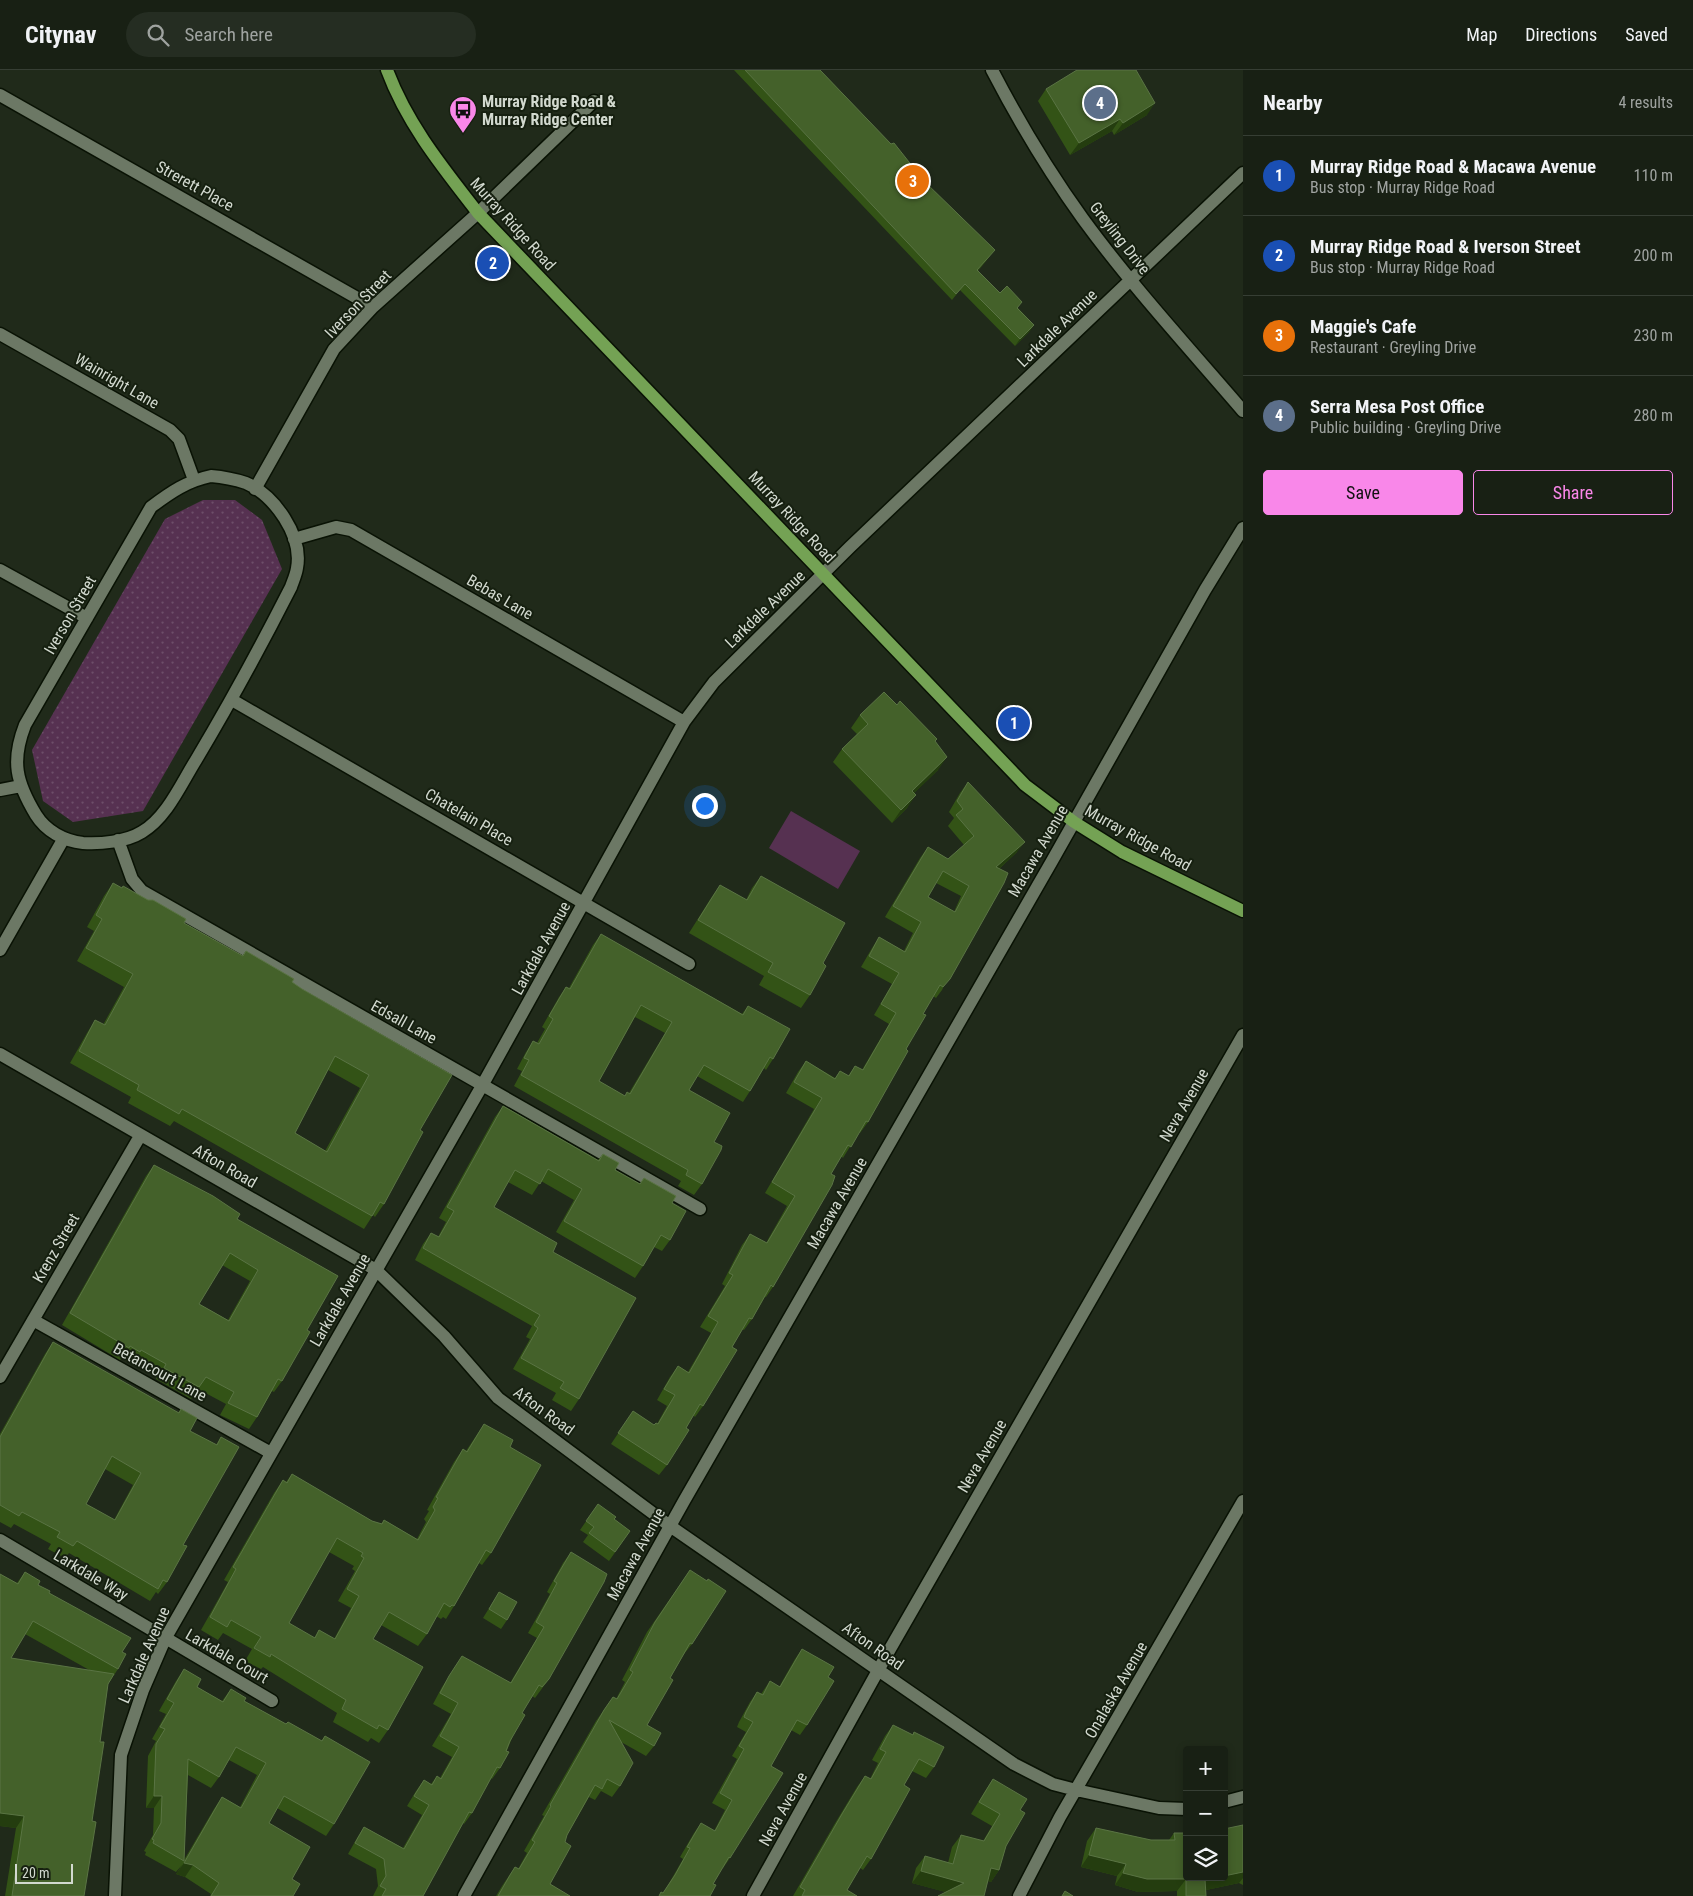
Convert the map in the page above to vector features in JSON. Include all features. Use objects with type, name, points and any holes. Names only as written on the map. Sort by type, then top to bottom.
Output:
[{"type":"main road","name":"Murray Ridge Road","points":[[387,70],[394,90],[428,150],[478,212],[1025,785],[1074,822],[1122,852],[1243,911]]},
{"type":"street","name":"Greyling Drive","points":[[992,70],[1032,142],[1082,218],[1130,280],[1243,411]]},
{"type":"street","name":"Strerett Place","points":[[0,95],[373,307]]},
{"type":"street","name":"Iverson Street","points":[[255,489],[334,349],[373,307],[478,212],[594,101]]},
{"type":"street","name":"Larkdale Avenue","points":[[115,1896],[121,1755],[143,1690],[165,1639],[483,1084],[586,902],[684,722],[714,682],[1243,173]]},
{"type":"street","name":"Wainright Lane","points":[[0,334],[170,430],[178,439],[194,480]]},
{"type":"street","name":"Iverson Street","points":[[211,476],[225,477],[247,484],[255,489],[272,503],[287,522],[296,545],[297,568],[291,587],[232,700],[165,811],[142,832],[118,840],[93,844],[74,842],[46,828],[21,786],[16,762],[18,743],[25,725],[151,507],[179,486],[211,476]]},
{"type":"street","name":"Bebas Lane","points":[[294,539],[336,527],[351,530],[684,722]]},
{"type":"street","name":"Macawa Avenue","points":[[464,1896],[670,1526],[1205,590],[1243,528]]},
{"type":"street","points":[[0,570],[86,618]]},
{"type":"street","name":"Chatelain Place","points":[[232,700],[586,902],[689,964]]},
{"type":"street","points":[[0,790],[21,786]]},
{"type":"street","points":[[0,950],[64,838]]},
{"type":"street","name":"Edsall Lane","points":[[118,840],[132,879],[142,891],[700,1209]]},
{"type":"street","name":"Neva Avenue","points":[[753,1896],[879,1669],[1243,1035]]},
{"type":"street","name":"Afton Road","points":[[0,1054],[376,1270],[444,1336],[498,1398],[670,1526],[1014,1764],[1053,1784],[1159,1808],[1183,1809]]},
{"type":"street","name":"Krenz Street","points":[[0,1378],[140,1136]]},
{"type":"street","name":"Betancourt Lane","points":[[33,1320],[271,1453]]},
{"type":"street","name":"Onalaska Avenue","points":[[1019,1896],[1076,1790],[1243,1501]]},
{"type":"street","name":"Larkdale Way","points":[[0,1540],[165,1639]]},
{"type":"street","name":"Larkdale Court","points":[[165,1639],[272,1701]]},
{"type":"street","points":[[1228,1801],[1243,1797]]},
{"type":"shaded area","points":[[203,500],[235,500],[262,520],[282,569],[143,811],[73,822],[43,801],[32,750],[165,519]]},
{"type":"shaded area","points":[[791,811],[860,851],[838,889],[769,848]]},
{"type":"building","points":[[745,70],[820,70],[891,144],[894,143],[924,181],[995,250],[977,270],[1000,293],[1007,286],[1022,302],[1017,308],[1034,325],[1020,339],[965,284],[956,294]]},
{"type":"building","points":[[1077,70],[1136,70],[1155,103],[1123,123],[1120,119],[1079,143],[1046,89]]},
{"type":"building","points":[[884,692],[897,705],[900,701],[937,739],[935,741],[947,757],[912,791],[916,795],[901,810],[842,749],[868,724],[860,715]]},
{"type":"building","points":[[968,782],[1025,842],[996,867],[1008,873],[1004,883],[950,979],[943,987],[940,985],[923,1014],[926,1015],[906,1049],[908,1051],[868,1122],[866,1121],[851,1147],[848,1145],[831,1174],[835,1176],[832,1185],[773,1287],[771,1285],[752,1319],[749,1318],[732,1347],[737,1350],[703,1406],[700,1404],[686,1428],[689,1430],[667,1465],[618,1433],[633,1411],[654,1425],[658,1424],[675,1395],[664,1389],[678,1366],[689,1373],[718,1322],[708,1316],[733,1275],[729,1273],[750,1234],[767,1243],[795,1196],[772,1182],[822,1098],[794,1082],[806,1061],[835,1079],[840,1071],[849,1076],[855,1066],[863,1070],[896,1013],[881,1004],[899,973],[869,956],[879,937],[905,952],[921,922],[893,906],[928,847],[948,859],[974,836],[956,815],[963,809],[957,801]],"holes":[[[943,871],[969,886],[955,912],[928,897]]]},
{"type":"building","points":[[761,876],[845,923],[823,963],[826,966],[810,995],[768,972],[773,963],[698,920],[720,885],[747,900]]},
{"type":"building","points":[[113,883],[122,888],[123,886],[148,900],[153,900],[186,919],[184,923],[243,956],[246,951],[294,979],[292,982],[302,989],[452,1075],[420,1130],[423,1132],[384,1204],[380,1202],[372,1216],[182,1109],[179,1114],[137,1090],[139,1085],[79,1051],[95,1020],[105,1025],[133,974],[86,948],[102,919],[96,915]],"holes":[[[335,1056],[369,1075],[327,1152],[295,1133]]]},
{"type":"building","points":[[601,934],[743,1015],[748,1006],[790,1029],[773,1059],[770,1057],[750,1091],[704,1065],[689,1090],[730,1113],[714,1142],[722,1146],[721,1150],[702,1184],[686,1175],[688,1170],[521,1075],[529,1060],[524,1058],[533,1041],[539,1044],[553,1019],[549,1016],[566,987],[570,989]],"holes":[[[641,1005],[672,1022],[630,1094],[627,1092],[625,1096],[599,1081]]]},
{"type":"building","points":[[503,1106],[599,1161],[603,1154],[619,1163],[615,1170],[640,1184],[644,1178],[676,1196],[672,1203],[686,1211],[670,1240],[661,1235],[643,1266],[564,1221],[582,1189],[548,1169],[540,1184],[515,1170],[494,1207],[557,1243],[553,1252],[636,1298],[579,1399],[560,1388],[564,1382],[521,1358],[538,1328],[534,1325],[540,1315],[423,1248],[431,1233],[439,1237],[454,1211],[447,1207]]},
{"type":"building","points":[[154,1165],[213,1196],[240,1214],[237,1219],[338,1276],[307,1330],[310,1332],[282,1381],[278,1379],[257,1417],[228,1403],[234,1392],[206,1377],[199,1387],[164,1368],[166,1364],[141,1350],[140,1352],[130,1346],[129,1348],[70,1313]],"holes":[[[230,1253],[258,1270],[229,1321],[199,1304]]]},
{"type":"building","points":[[53,1342],[179,1413],[181,1409],[197,1418],[190,1431],[217,1445],[221,1437],[239,1447],[183,1545],[187,1546],[167,1582],[163,1580],[158,1589],[77,1541],[73,1546],[57,1537],[60,1532],[22,1512],[19,1516],[0,1505],[0,1437]],"holes":[[[112,1456],[141,1473],[115,1520],[86,1504]]]},
{"type":"building","points":[[484,1424],[513,1440],[510,1447],[541,1465],[491,1553],[486,1550],[454,1606],[450,1607],[444,1603],[427,1634],[389,1612],[373,1639],[423,1667],[388,1730],[379,1725],[377,1729],[342,1709],[346,1700],[271,1654],[270,1657],[254,1648],[261,1637],[231,1620],[227,1627],[210,1617],[236,1569],[233,1567],[283,1480],[287,1483],[292,1474],[372,1521],[382,1524],[384,1520],[418,1540],[435,1510],[433,1507],[438,1498],[436,1497],[463,1449],[467,1452]],"holes":[[[337,1538],[363,1553],[361,1556],[364,1558],[347,1589],[359,1596],[335,1639],[319,1630],[315,1638],[289,1623]]]},
{"type":"building","points":[[598,1504],[616,1517],[614,1519],[630,1531],[615,1552],[589,1533],[594,1527],[586,1521]]},
{"type":"building","points":[[571,1552],[607,1574],[604,1582],[549,1679],[542,1687],[539,1685],[522,1713],[525,1715],[510,1741],[506,1751],[509,1752],[500,1768],[497,1767],[472,1813],[469,1812],[423,1896],[382,1896],[386,1889],[380,1886],[386,1876],[384,1859],[355,1843],[364,1827],[404,1849],[429,1805],[414,1796],[424,1780],[432,1785],[437,1776],[441,1779],[459,1747],[440,1736],[458,1703],[440,1693],[449,1676],[462,1656],[511,1683],[544,1627],[536,1622],[557,1583],[554,1581]]},
{"type":"building","points":[[690,1570],[726,1591],[692,1644],[690,1643],[670,1678],[673,1680],[647,1725],[661,1733],[654,1746],[609,1720],[633,1763],[620,1786],[607,1779],[602,1789],[595,1785],[567,1835],[565,1842],[571,1846],[550,1884],[570,1896],[498,1896],[515,1867],[519,1869],[535,1842],[532,1840],[550,1805],[604,1710],[613,1697],[617,1699],[633,1672],[630,1670],[655,1622]]},
{"type":"building","points":[[25,1572],[40,1581],[38,1585],[50,1591],[49,1593],[131,1638],[122,1652],[126,1654],[118,1669],[33,1621],[11,1658],[114,1674],[108,1684],[100,1742],[104,1742],[92,1821],[96,1822],[84,1896],[12,1896],[24,1816],[0,1813],[0,1574],[18,1584]]},
{"type":"building","points":[[499,1592],[517,1602],[507,1620],[489,1609]]},
{"type":"building","points":[[802,1649],[834,1667],[828,1677],[834,1681],[807,1725],[797,1720],[771,1766],[783,1773],[729,1857],[713,1884],[716,1885],[710,1896],[659,1896],[675,1875],[690,1848],[687,1847],[701,1823],[715,1831],[732,1800],[720,1793],[744,1749],[739,1746],[753,1722],[744,1717],[757,1692],[763,1695],[770,1681],[780,1687]]},
{"type":"building","points":[[184,1669],[201,1679],[197,1687],[223,1702],[231,1689],[246,1698],[244,1701],[286,1724],[288,1722],[322,1741],[325,1736],[370,1762],[334,1824],[284,1796],[269,1823],[310,1847],[292,1879],[300,1884],[293,1896],[211,1896],[219,1883],[193,1865],[184,1863],[222,1797],[241,1808],[266,1763],[236,1747],[219,1777],[188,1759],[184,1861],[153,1843],[154,1840],[152,1839],[161,1823],[162,1796],[154,1796],[156,1744],[165,1729],[160,1727],[174,1703],[167,1699]]},
{"type":"building","points":[[893,1725],[913,1735],[914,1732],[944,1747],[934,1767],[919,1759],[904,1785],[910,1789],[871,1859],[867,1856],[847,1890],[857,1896],[802,1896],[805,1890],[800,1887],[842,1814],[865,1776],[871,1779],[886,1752],[880,1749]]},
{"type":"building","points":[[993,1779],[1027,1799],[1020,1810],[1025,1813],[1006,1846],[999,1870],[991,1868],[984,1896],[938,1896],[964,1883],[921,1871],[925,1856],[953,1864],[961,1835],[984,1841],[1000,1814],[979,1802]]},
{"type":"building","points":[[1243,1825],[1243,1872],[1228,1875],[1228,1836],[1228,1828]]},
{"type":"building","points":[[1096,1828],[1151,1840],[1175,1840],[1174,1833],[1183,1833],[1183,1879],[1147,1879],[1123,1873],[1126,1864],[1089,1855]]},
{"type":"building","points":[[1186,1881],[1205,1881],[1206,1896],[1186,1896]]},
{"type":"building","points":[[1065,1891],[1073,1896],[1062,1896]]},
{"type":"place","name":"Serra Mesa Post Office","points":[[1100,103]]},
{"type":"place","name":"Murray Ridge Road & Murray Ridge Center","points":[[463,134]]},
{"type":"place","name":"Maggie's Cafe","points":[[913,181]]},
{"type":"place","name":"Murray Ridge Road & Iverson Street","points":[[493,263]]},
{"type":"place","name":"Murray Ridge Road & Macawa Avenue","points":[[1014,723]]}]
